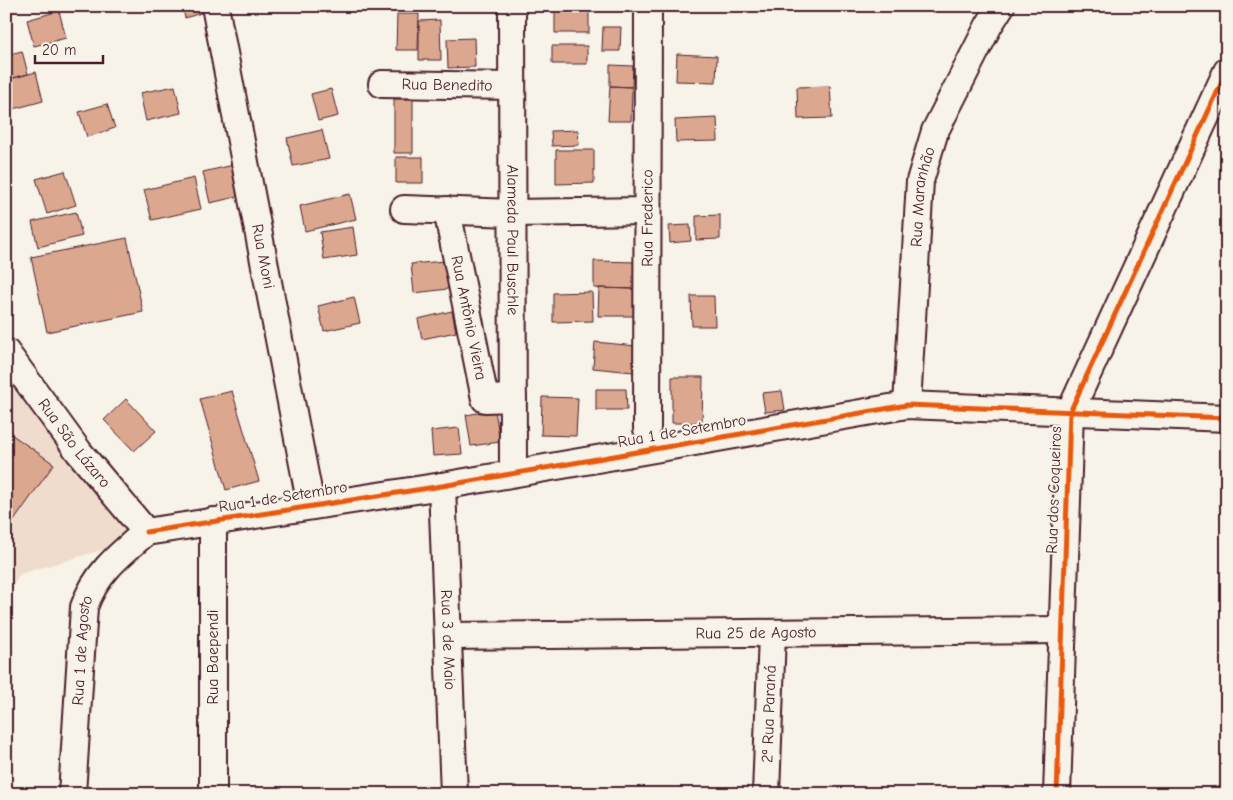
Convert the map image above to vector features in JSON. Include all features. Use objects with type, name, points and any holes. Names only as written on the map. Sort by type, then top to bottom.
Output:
[{"type":"street","name":"Rua Moni","points":[[215,6],[311,506]]},
{"type":"street","name":"Alameda Paul Buschle","points":[[512,6],[513,473]]},
{"type":"street","name":"Rua Frederico","points":[[647,429],[646,211],[648,6]]},
{"type":"street","name":"Rua Maranhão","points":[[907,405],[920,181],[935,131],[988,25],[1001,6]]},
{"type":"street","name":"Rua dos Coqueiros","points":[[1057,794],[1070,412],[1227,71]]},
{"type":"street","name":"Rua Benedito","points":[[382,84],[512,86]]},
{"type":"street","points":[[404,209],[513,213],[646,211]]},
{"type":"street","name":"Rua Antônio Vieira","points":[[447,210],[485,399],[513,398]]},
{"type":"street","name":"Rua São Lázaro","points":[[6,352],[79,452],[146,532]]},
{"type":"street","name":"Rua 1 de Setembro","points":[[146,532],[442,486],[907,405],[1227,418]]},
{"type":"street","name":"Rua 3 de Maio","points":[[442,486],[450,636],[454,794]]},
{"type":"street","name":"Rua Baependi","points":[[213,521],[213,794]]},
{"type":"street","name":"Rua 1 de Agosto","points":[[72,794],[84,608],[91,588],[105,570],[146,532]]},
{"type":"street","name":"Rua 25 de Agosto","points":[[450,636],[1062,630]]},
{"type":"street","name":"2ª Rua Paraná","points":[[766,794],[772,634]]},
{"type":"shaded area","points":[[6,380],[127,527],[126,543],[20,574],[6,597]]},
{"type":"building","points":[[182,6],[210,6],[211,10],[185,18]]},
{"type":"building","points":[[555,7],[589,7],[589,33],[555,33]]},
{"type":"building","points":[[59,11],[66,38],[34,46],[27,20]]},
{"type":"building","points":[[397,14],[419,14],[418,50],[396,50]]},
{"type":"building","points":[[440,20],[441,60],[419,60],[419,21]]},
{"type":"building","points":[[603,27],[621,27],[620,51],[602,51]]},
{"type":"building","points":[[474,38],[475,67],[448,68],[447,39]]},
{"type":"building","points":[[552,46],[587,46],[587,64],[552,64]]},
{"type":"building","points":[[22,51],[28,74],[6,80],[6,55]]},
{"type":"building","points":[[677,54],[717,56],[716,82],[676,81]]},
{"type":"building","points":[[610,65],[633,66],[632,87],[610,86]]},
{"type":"building","points":[[36,72],[43,101],[6,111],[6,80]]},
{"type":"building","points":[[175,86],[181,113],[146,121],[140,93]]},
{"type":"building","points":[[610,86],[632,87],[631,121],[608,121]]},
{"type":"building","points":[[830,86],[832,118],[798,119],[797,87]]},
{"type":"building","points":[[331,89],[338,116],[318,121],[311,94]]},
{"type":"building","points":[[394,99],[413,99],[413,153],[394,153]]},
{"type":"building","points":[[107,104],[115,128],[87,137],[79,112]]},
{"type":"building","points":[[717,118],[718,141],[676,142],[675,120]]},
{"type":"building","points":[[322,130],[329,159],[293,166],[287,138]]},
{"type":"building","points":[[578,130],[579,145],[552,146],[551,131]]},
{"type":"building","points":[[556,150],[594,150],[594,183],[556,184]]},
{"type":"building","points":[[396,157],[423,157],[423,183],[396,183]]},
{"type":"building","points":[[242,163],[249,194],[210,203],[203,172]]},
{"type":"building","points":[[65,171],[76,205],[47,214],[36,179]]},
{"type":"building","points":[[194,178],[201,209],[152,220],[144,190]]},
{"type":"building","points":[[350,194],[356,219],[305,231],[300,206]]},
{"type":"building","points":[[76,212],[82,236],[38,247],[32,222]]},
{"type":"building","points":[[720,215],[720,239],[696,240],[696,216]]},
{"type":"building","points":[[690,225],[691,241],[670,243],[669,226]]},
{"type":"building","points":[[353,227],[357,255],[324,260],[320,232]]},
{"type":"building","points":[[127,238],[143,312],[47,332],[31,257]]},
{"type":"building","points":[[445,261],[448,289],[414,293],[411,264]]},
{"type":"building","points":[[594,261],[636,262],[636,289],[594,288]]},
{"type":"building","points":[[599,288],[636,289],[635,316],[598,316]]},
{"type":"building","points":[[592,292],[593,321],[553,322],[553,293]]},
{"type":"building","points":[[691,296],[714,296],[715,326],[692,326]]},
{"type":"building","points":[[354,297],[360,323],[324,331],[318,306]]},
{"type":"building","points":[[452,311],[456,332],[422,339],[418,319]]},
{"type":"building","points":[[595,342],[636,346],[633,372],[593,368]]},
{"type":"building","points":[[672,377],[703,377],[702,423],[672,423]]},
{"type":"building","points":[[596,389],[626,389],[627,410],[596,410]]},
{"type":"building","points":[[232,391],[259,481],[226,490],[200,399]]},
{"type":"building","points":[[782,391],[785,410],[765,412],[762,393]]},
{"type":"building","points":[[542,397],[578,398],[576,436],[541,435]]},
{"type":"building","points":[[126,399],[156,431],[134,451],[104,420]]},
{"type":"building","points":[[495,410],[500,442],[471,446],[466,415]]},
{"type":"building","points":[[459,428],[462,454],[433,456],[431,431]]},
{"type":"building","points":[[8,432],[54,464],[6,532],[6,434]]},
{"type":"cycle path","points":[[1057,794],[1070,412],[1227,71]]},
{"type":"cycle path","points":[[146,532],[442,486],[907,405],[1227,418]]}]
